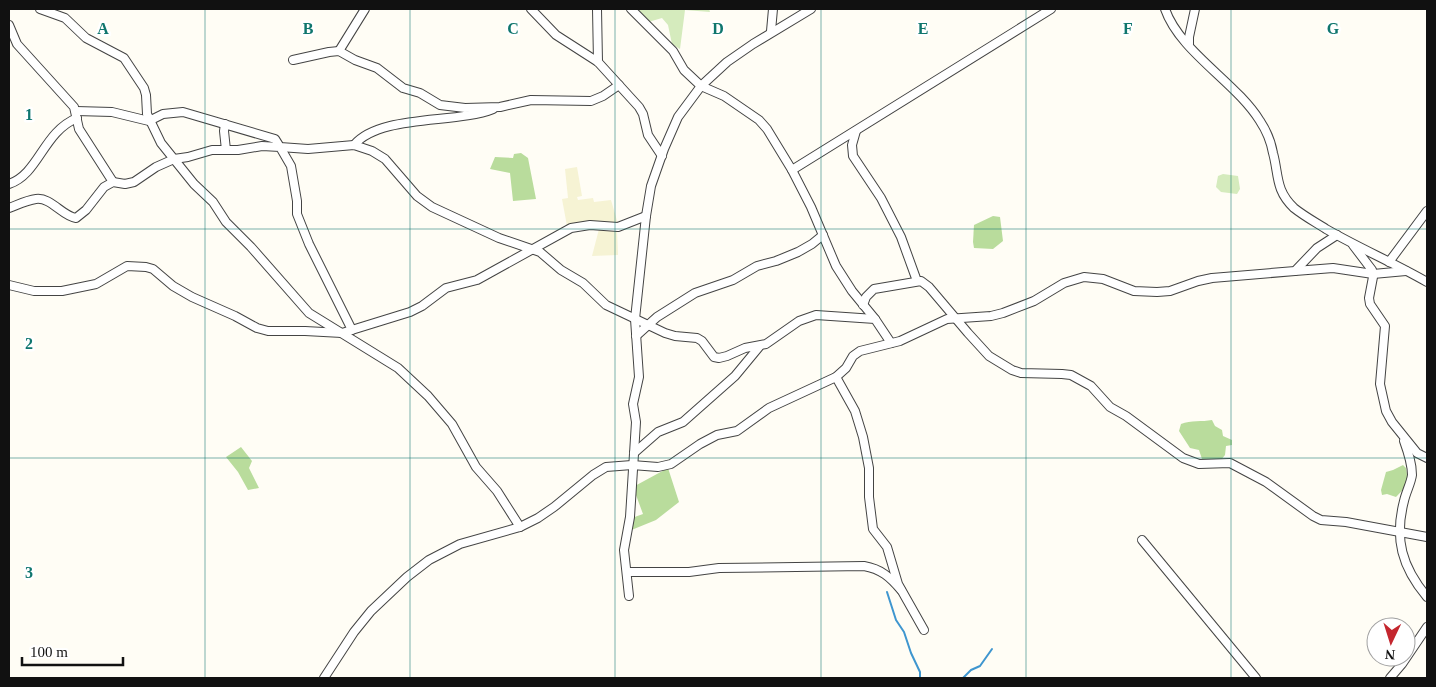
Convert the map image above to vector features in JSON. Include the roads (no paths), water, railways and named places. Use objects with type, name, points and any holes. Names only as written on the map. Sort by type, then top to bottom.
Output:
[{"type":"street","points":[[40,9],[65,18],[86,38],[124,58],[145,91],[146,111],[161,143],[199,189],[213,202],[226,222],[251,247],[298,302],[318,320],[406,374],[448,418],[476,467],[497,491],[520,527]]},
{"type":"street","points":[[339,51],[364,9]]},
{"type":"street","points":[[531,9],[556,35],[598,62],[642,110],[648,135],[662,156]]},
{"type":"street","points":[[597,9],[598,62]]},
{"type":"street","points":[[631,9],[673,51],[684,70],[701,86],[724,96],[759,120],[767,129],[792,170],[811,207],[836,266],[891,343]]},
{"type":"street","points":[[771,31],[773,9]]},
{"type":"street","points":[[629,596],[624,550],[630,517],[636,422],[633,404],[639,377],[635,319],[650,191],[678,117],[701,86],[728,62],[771,31],[811,9]]},
{"type":"street","points":[[792,170],[1051,9]]},
{"type":"street","points":[[1165,9],[1173,25],[1188,44],[1225,81],[1260,121],[1274,154],[1277,181],[1288,201],[1307,218],[1427,282]]},
{"type":"street","points":[[1188,44],[1195,9]]},
{"type":"street","points":[[9,25],[17,44],[68,98],[76,115],[79,128],[113,182]]},
{"type":"street","points":[[293,60],[339,51],[355,60],[377,68],[403,88],[420,93],[440,105],[465,108],[500,107]]},
{"type":"street","points":[[354,145],[364,137],[399,124],[465,117],[531,100],[591,101],[603,96],[619,85]]},
{"type":"street","points":[[9,184],[18,180],[32,168],[56,132],[76,115],[112,112],[150,121],[163,114],[183,112],[275,139],[291,166],[297,214],[309,244],[352,330]]},
{"type":"street","points":[[225,124],[226,150]]},
{"type":"street","points":[[856,131],[852,145],[853,156],[881,198],[901,237],[917,281]]},
{"type":"street","points":[[9,208],[36,199],[42,200],[68,216],[76,218],[86,210],[104,187],[113,182],[126,184],[134,182],[156,167],[174,159],[212,150],[238,150],[262,146],[308,149],[354,145],[372,151],[385,159],[417,196],[432,207],[499,238],[534,248],[561,270],[583,282],[606,304],[647,326],[670,335],[698,338],[714,356],[719,358],[745,348],[759,347],[772,341],[799,322],[816,315],[875,319]]},
{"type":"street","points":[[1389,262],[1427,211]]},
{"type":"street","points":[[9,285],[34,291],[69,290],[96,284],[127,266],[146,267],[192,297],[257,328],[268,331],[305,330],[342,333],[410,312],[422,306],[446,288],[477,280],[571,228],[590,225],[618,227],[646,216]]},
{"type":"street","points":[[1295,271],[1317,248],[1336,234]]},
{"type":"street","points":[[636,336],[657,317],[694,293],[733,280],[757,266],[798,252],[823,235]]},
{"type":"street","points":[[1352,243],[1370,266],[1373,274],[1370,304],[1385,326],[1380,374],[1382,396],[1389,417],[1417,453],[1427,458]]},
{"type":"street","points":[[324,678],[354,632],[384,597],[429,560],[460,544],[520,527],[554,507],[593,475],[606,467],[632,465],[658,467],[671,464],[717,435],[737,431],[769,408],[836,377],[846,368],[852,356],[860,351],[908,338],[938,322],[955,318],[991,316],[1003,313],[1034,301],[1064,283],[1084,277],[1103,279],[1141,292],[1158,292],[1170,291],[1212,278],[1295,271],[1333,268],[1373,274],[1408,271]]},
{"type":"street","points":[[863,305],[869,293],[874,289],[921,281],[929,287],[985,353],[1005,366],[1021,372],[1062,374],[1071,376],[1091,386],[1110,406],[1183,458],[1195,463],[1204,464],[1230,463],[1266,482],[1321,520],[1346,522],[1427,537]]},
{"type":"street","points":[[634,453],[658,432],[683,422],[735,376],[759,347]]},
{"type":"street","points":[[836,377],[842,385],[858,419],[869,468],[869,496],[873,529],[887,547],[901,590],[924,630]]},
{"type":"street","points":[[1401,434],[1411,462],[1412,476],[1404,501],[1399,532],[1406,566],[1414,582],[1427,597]]},
{"type":"street","points":[[1142,540],[1256,678]]},
{"type":"street","points":[[627,572],[689,572],[719,568],[864,566],[876,568],[901,590]]},
{"type":"street","points":[[1390,678],[1427,627]]},
{"type":"waterway","points":[[887,592],[896,620],[904,632],[920,672],[920,678]]},
{"type":"waterway","points":[[963,678],[971,670],[980,666],[992,649]]}]
